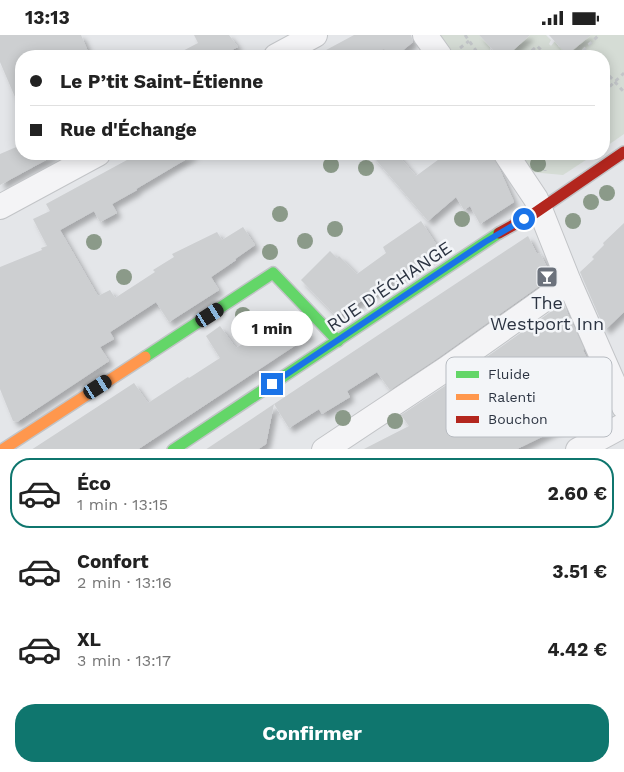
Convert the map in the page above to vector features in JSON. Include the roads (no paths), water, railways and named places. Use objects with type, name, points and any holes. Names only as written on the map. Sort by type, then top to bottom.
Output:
[{"type":"street","points":[[287,50],[315,35]]},
{"type":"street","points":[[425,35],[436,50]]},
{"type":"street","name":"RUE D'ÉCHANGE","points":[[173,449],[485,242],[532,215],[624,152]]},
{"type":"street","points":[[0,207],[87,160]]},
{"type":"street","points":[[510,160],[532,192],[540,209],[602,357]]},
{"type":"street","points":[[2,449],[273,273],[338,341]]},
{"type":"street","points":[[463,357],[569,282]]},
{"type":"street","points":[[324,449],[446,369]]},
{"type":"street","points":[[612,380],[624,407]]},
{"type":"street","points":[[612,431],[624,425]]},
{"type":"street","points":[[578,449],[601,437]]},
{"type":"place","name":"The Westport Inn","points":[[547,277]]}]
